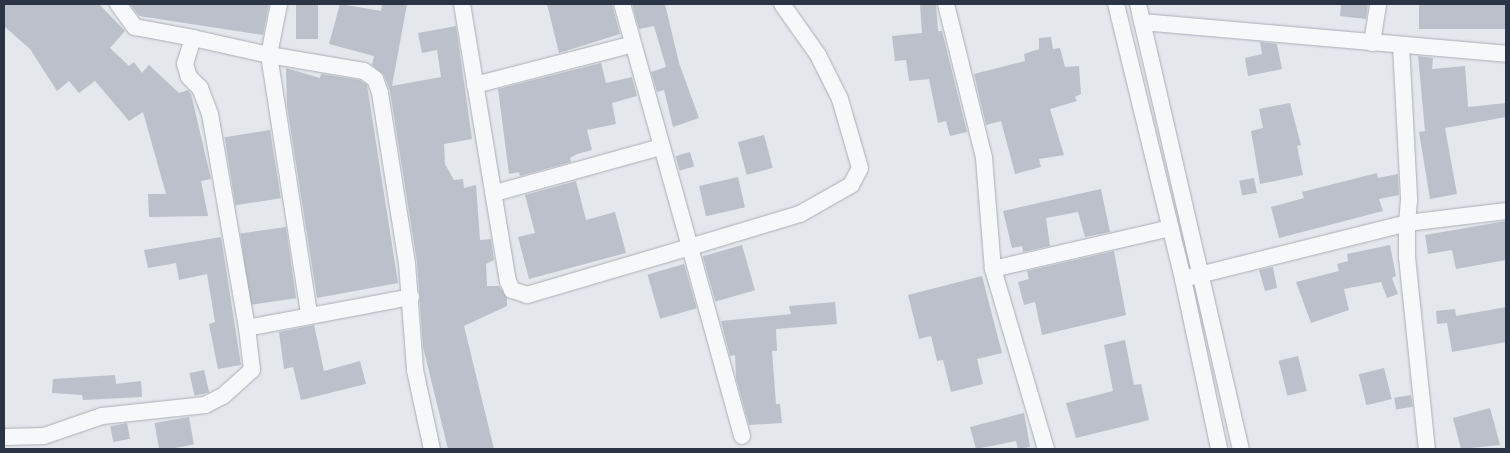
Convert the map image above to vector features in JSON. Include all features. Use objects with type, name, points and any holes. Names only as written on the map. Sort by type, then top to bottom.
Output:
[{"type":"street","points":[[118,4],[135,28],[193,38],[269,55],[364,71],[375,79],[411,297],[415,370],[432,449]]},
{"type":"street","points":[[279,4],[269,55],[309,314]]},
{"type":"street","points":[[462,4],[495,193],[508,281],[518,293],[527,295],[800,214],[851,185],[858,177],[860,160],[840,98],[818,55],[782,4]]},
{"type":"street","points":[[622,4],[742,436]]},
{"type":"street","points":[[946,4],[984,158],[993,269],[1046,449]]},
{"type":"street","points":[[1116,4],[1183,278],[1219,449]]},
{"type":"street","points":[[1138,4],[1204,274],[1241,449]]},
{"type":"street","points":[[1372,43],[1378,4]]},
{"type":"street","points":[[1142,22],[1506,54]]},
{"type":"street","points":[[4,437],[44,436],[102,416],[192,408],[214,402],[252,370],[247,328],[210,114],[200,88],[189,77],[185,64],[193,38]]},
{"type":"street","points":[[475,84],[633,44]]},
{"type":"street","points":[[1401,45],[1409,200],[1406,256],[1427,449]]},
{"type":"street","points":[[495,193],[662,147]]},
{"type":"street","points":[[1183,278],[1407,224],[1506,211]]},
{"type":"street","points":[[993,269],[1170,228]]},
{"type":"street","points":[[247,328],[309,314],[411,297]]},
{"type":"building","points":[[4,4],[99,4],[125,31],[110,48],[129,66],[134,62],[142,73],[149,65],[179,93],[188,90],[191,94],[211,179],[201,181],[208,216],[149,217],[148,194],[166,194],[143,112],[129,121],[95,81],[79,93],[69,81],[57,91],[30,49],[4,26]]},
{"type":"building","points":[[130,4],[269,4],[263,35],[139,16]]},
{"type":"building","points":[[296,4],[318,4],[318,39],[296,39]]},
{"type":"building","points":[[340,4],[381,11],[382,4],[407,4],[392,86],[441,77],[437,50],[422,53],[418,33],[456,26],[472,139],[444,144],[445,164],[454,180],[463,179],[464,188],[476,185],[480,240],[491,239],[494,260],[486,264],[487,286],[499,286],[507,298],[507,306],[464,326],[494,449],[448,449],[423,347],[417,262],[390,91],[384,75],[372,65],[374,56],[329,44]]},
{"type":"building","points":[[547,4],[612,4],[620,34],[559,53]]},
{"type":"building","points":[[632,4],[665,4],[679,63],[699,118],[673,127],[664,90],[657,92],[651,72],[666,67],[654,26],[639,29]]},
{"type":"building","points":[[920,4],[936,4],[938,31],[942,31],[967,132],[950,136],[946,121],[938,123],[929,79],[909,81],[906,60],[895,61],[892,36],[922,33]]},
{"type":"building","points":[[1341,4],[1368,4],[1366,19],[1340,16]]},
{"type":"building","points":[[1419,4],[1506,4],[1506,29],[1419,29]]},
{"type":"building","points":[[1051,37],[1053,49],[1060,48],[1065,67],[1079,66],[1081,94],[1075,97],[1077,101],[1050,109],[1064,155],[1039,159],[1041,167],[1015,174],[1001,121],[986,125],[974,74],[1025,61],[1024,54],[1039,49],[1039,38]]},
{"type":"building","points":[[1260,42],[1277,44],[1282,69],[1248,76],[1245,58],[1262,54]]},
{"type":"building","points":[[1418,56],[1433,58],[1432,69],[1465,66],[1468,107],[1506,103],[1506,117],[1445,128],[1457,194],[1430,199],[1419,132],[1425,131]]},
{"type":"building","points":[[601,63],[606,83],[632,77],[637,96],[612,103],[616,124],[587,130],[592,150],[570,158],[571,162],[520,176],[519,172],[509,174],[498,89]]},
{"type":"building","points":[[286,68],[320,78],[321,74],[360,80],[367,85],[398,283],[317,298],[287,106]]},
{"type":"building","points":[[1290,103],[1301,145],[1297,146],[1303,175],[1260,184],[1251,131],[1263,128],[1259,109]]},
{"type":"building","points":[[270,130],[281,198],[235,205],[225,137]]},
{"type":"building","points":[[764,135],[773,168],[747,175],[738,142]]},
{"type":"building","points":[[690,152],[694,166],[680,171],[676,156]]},
{"type":"building","points":[[1377,173],[1378,178],[1398,174],[1399,195],[1379,199],[1383,211],[1279,238],[1271,207],[1304,198],[1302,192]]},
{"type":"building","points":[[738,177],[745,207],[706,216],[699,186]]},
{"type":"building","points":[[1254,178],[1257,193],[1242,196],[1239,181]]},
{"type":"building","points":[[576,181],[586,220],[615,212],[626,253],[529,279],[518,237],[535,233],[525,195]]},
{"type":"building","points":[[1101,189],[1110,232],[1085,237],[1078,212],[1046,218],[1050,246],[1023,252],[1022,246],[1012,248],[1003,211]]},
{"type":"building","points":[[1506,221],[1506,260],[1456,269],[1452,250],[1428,254],[1425,235]]},
{"type":"building","points":[[286,227],[296,298],[250,305],[240,233]]},
{"type":"building","points":[[221,237],[241,365],[218,369],[209,324],[215,322],[207,274],[179,280],[176,263],[148,268],[144,250]]},
{"type":"building","points":[[742,245],[755,290],[716,301],[703,256]]},
{"type":"building","points":[[1390,245],[1396,276],[1392,278],[1398,294],[1387,298],[1381,282],[1344,289],[1349,310],[1311,323],[1296,282],[1339,271],[1337,264],[1348,261],[1347,254]]},
{"type":"building","points":[[1114,251],[1126,315],[1042,335],[1035,302],[1024,305],[1018,282],[1029,279],[1027,271]]},
{"type":"building","points":[[684,264],[697,308],[660,319],[647,274]]},
{"type":"building","points":[[1273,267],[1277,288],[1265,291],[1259,270]]},
{"type":"building","points":[[982,276],[1002,353],[977,359],[983,384],[951,392],[943,360],[937,361],[931,336],[919,339],[908,295]]},
{"type":"building","points":[[835,302],[837,324],[776,329],[777,351],[772,351],[776,404],[780,404],[782,423],[749,425],[736,378],[735,355],[730,356],[721,321],[791,314],[789,306]]},
{"type":"building","points":[[1506,307],[1506,342],[1452,352],[1447,323],[1437,324],[1436,311],[1455,309],[1456,316]]},
{"type":"building","points":[[314,325],[324,371],[360,361],[366,384],[301,400],[293,367],[284,369],[279,332]]},
{"type":"building","points":[[1125,340],[1134,385],[1141,384],[1149,420],[1076,438],[1066,403],[1113,391],[1104,345]]},
{"type":"building","points":[[1298,356],[1307,391],[1287,396],[1279,361]]},
{"type":"building","points":[[1384,368],[1392,399],[1367,405],[1359,374]]},
{"type":"building","points":[[204,370],[209,392],[195,396],[189,373]]},
{"type":"building","points":[[115,375],[116,384],[141,381],[142,397],[83,400],[82,395],[52,393],[53,379]]},
{"type":"building","points":[[1411,395],[1413,407],[1396,410],[1394,398]]},
{"type":"building","points":[[1490,408],[1500,445],[1461,449],[1453,418]]},
{"type":"building","points":[[1024,413],[1030,447],[1018,449],[1016,441],[976,449],[970,427]]},
{"type":"building","points":[[189,417],[194,445],[159,449],[155,423]]},
{"type":"building","points":[[127,423],[130,439],[113,442],[110,426]]}]
